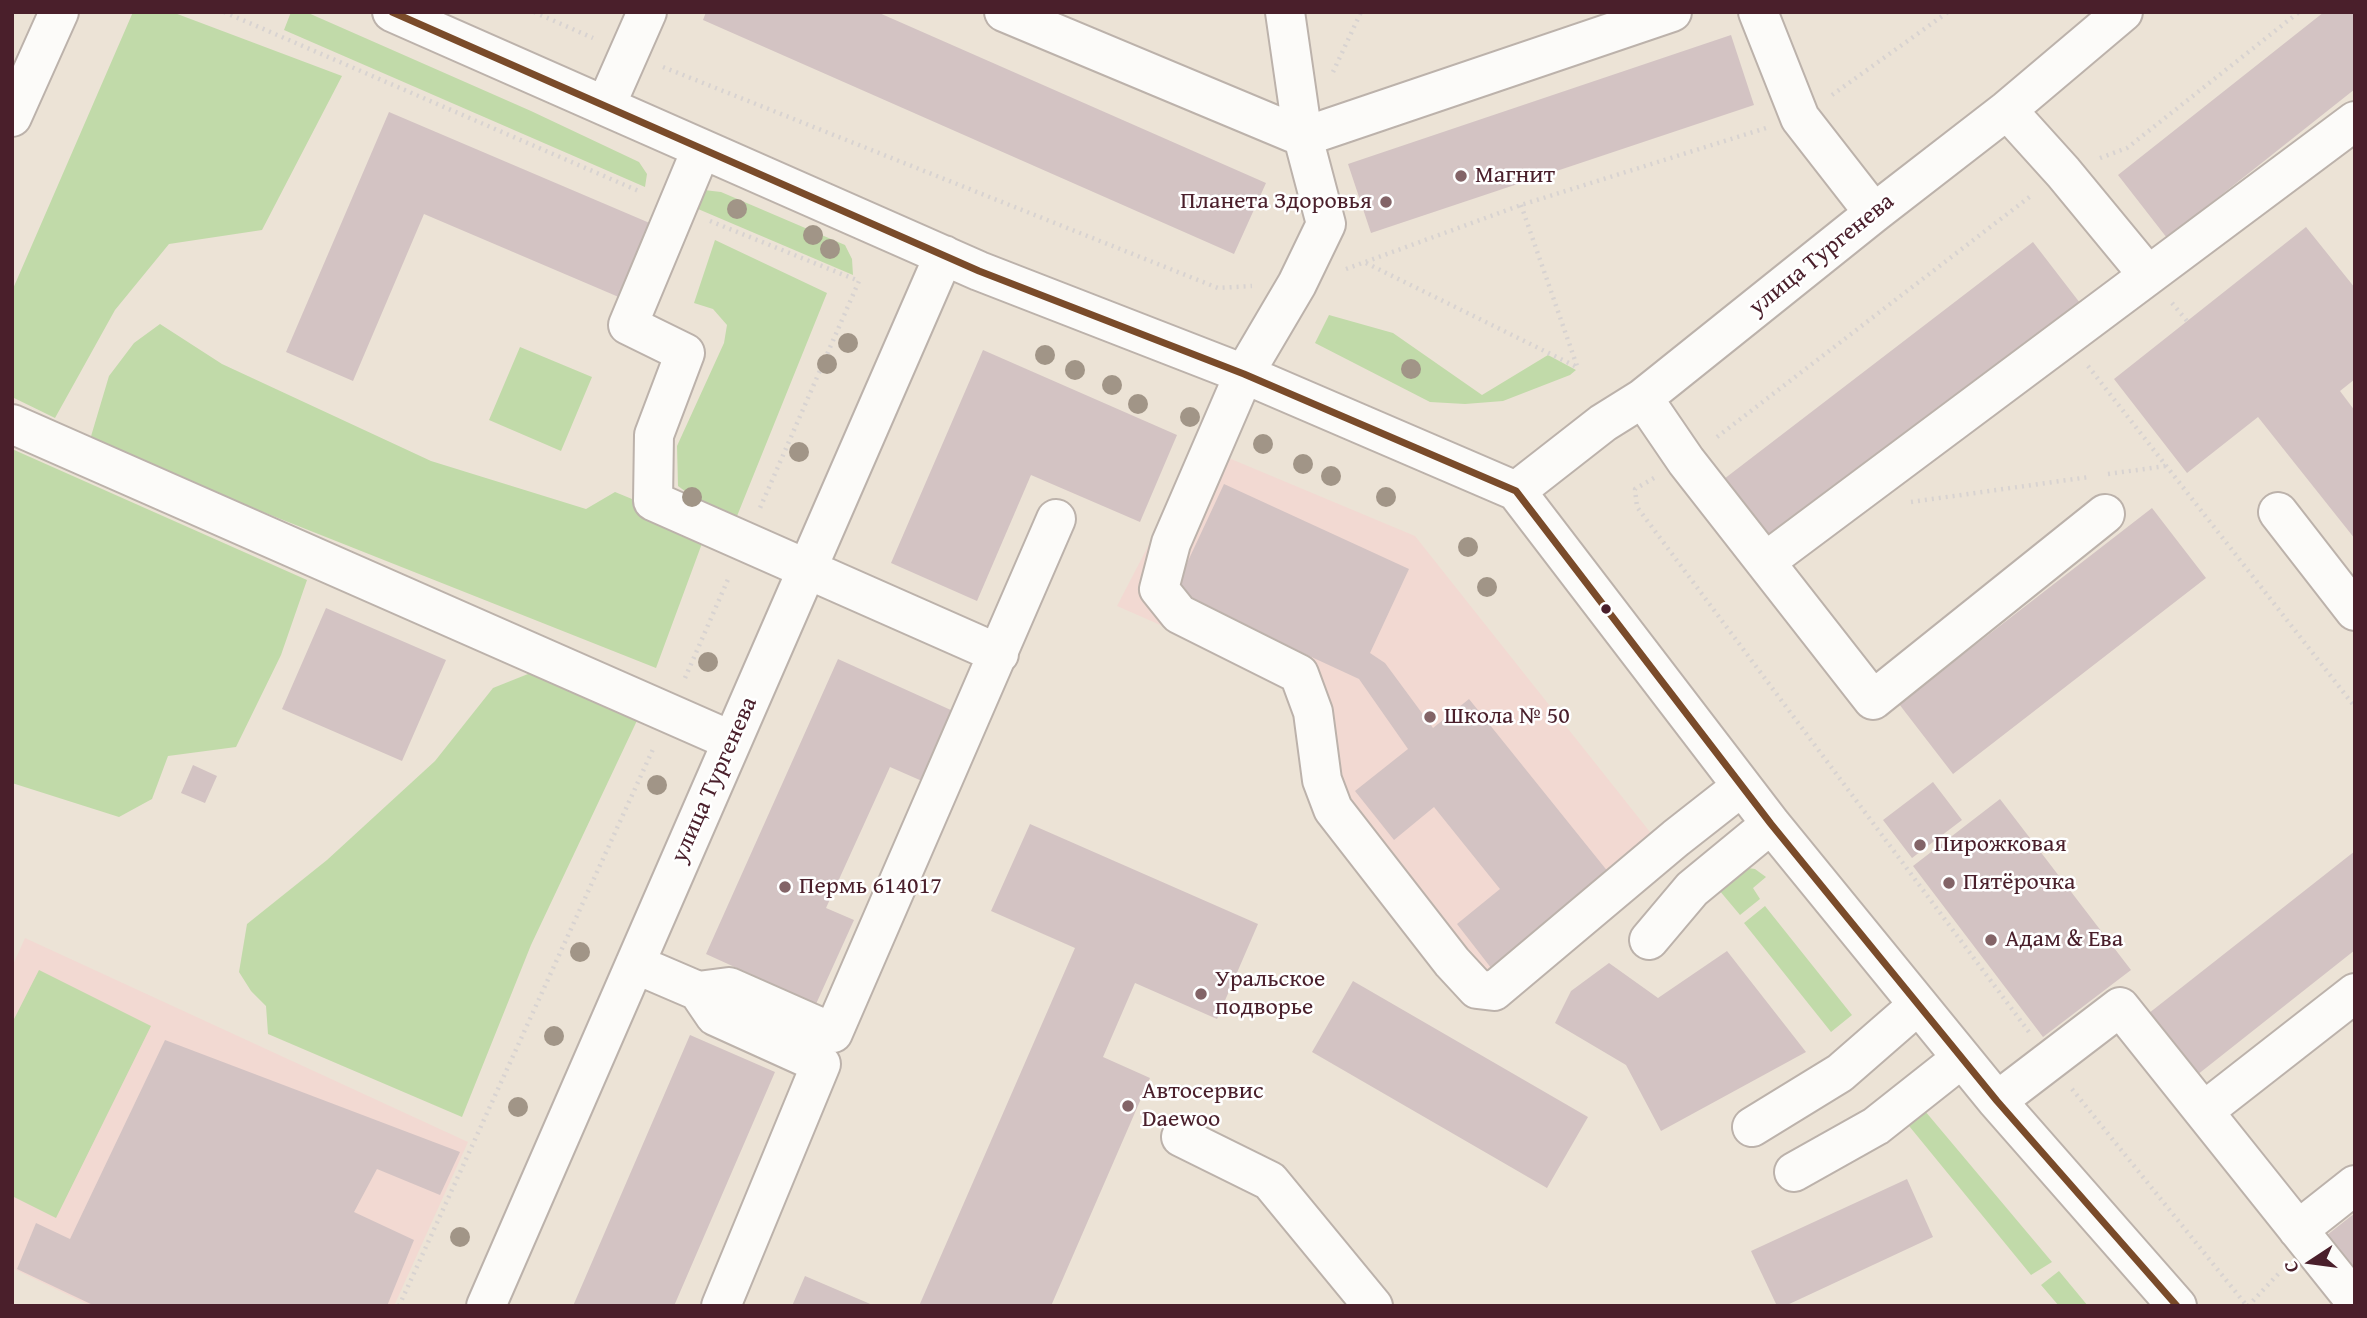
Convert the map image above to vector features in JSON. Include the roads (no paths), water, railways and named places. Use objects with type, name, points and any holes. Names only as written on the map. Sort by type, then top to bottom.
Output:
[{"type":"street","points":[[12,117],[59,12]]},
{"type":"street","points":[[392,12],[979,271],[1244,374],[1516,491],[1770,824],[1997,1101],[2177,1306]]},
{"type":"street","points":[[606,105],[647,12]]},
{"type":"street","points":[[1004,12],[1303,137],[1672,12]]},
{"type":"street","points":[[1285,12],[1303,137],[1326,224],[1297,284],[1244,374],[1171,543],[1159,589],[1179,614],[1299,674],[1313,712],[1322,780],[1333,809],[1452,962],[1477,989],[1494,991],[1741,787]]},
{"type":"street","points":[[1758,12],[1800,118],[1874,213]]},
{"type":"street","name":"улица Тургенева","points":[[1516,491],[1603,423],[1643,398],[2007,110],[2123,12]]},
{"type":"street","points":[[2007,110],[2063,172],[2148,275]]},
{"type":"street","points":[[1765,562],[2355,121]]},
{"type":"street","points":[[701,150],[628,326],[685,353],[654,435],[653,501],[999,654]]},
{"type":"street","name":"улица Тургенева","points":[[486,1306],[944,255]]},
{"type":"street","points":[[1643,398],[1686,461],[1873,700],[2105,514]]},
{"type":"street","points":[[12,424],[732,741]]},
{"type":"street","points":[[2277,512],[2355,611]]},
{"type":"street","points":[[635,964],[698,991],[729,987],[833,1033],[1056,519]]},
{"type":"street","points":[[1649,940],[1692,889],[1770,824]]},
{"type":"street","points":[[698,991],[715,1017],[821,1064],[721,1306]]},
{"type":"street","points":[[2204,1111],[2355,993]]},
{"type":"street","points":[[1752,1127],[1840,1073],[1918,1004]]},
{"type":"street","points":[[1997,1101],[2120,1007],[2355,1301]]},
{"type":"street","points":[[1794,1172],[1876,1126],[1962,1058]]},
{"type":"street","points":[[1181,1137],[1270,1181],[1373,1306]]},
{"type":"street","points":[[2304,1237],[2355,1185]]},
{"type":"place","name":"Магнит","points":[[1461,176]]},
{"type":"place","name":"Планета Здоровья","points":[[1386,202]]},
{"type":"place","name":"Школа № 50","points":[[1430,717]]},
{"type":"place","name":"Пирожковая","points":[[1920,845]]},
{"type":"place","name":"Пятёрочка","points":[[1949,883]]},
{"type":"place","name":"Пермь 614017","points":[[785,887]]},
{"type":"place","name":"Адам & Ева","points":[[1991,940]]},
{"type":"place","name":"Уральское подворье","points":[[1201,994]]},
{"type":"place","name":"Автосервис Daewoo","points":[[1128,1106]]}]
